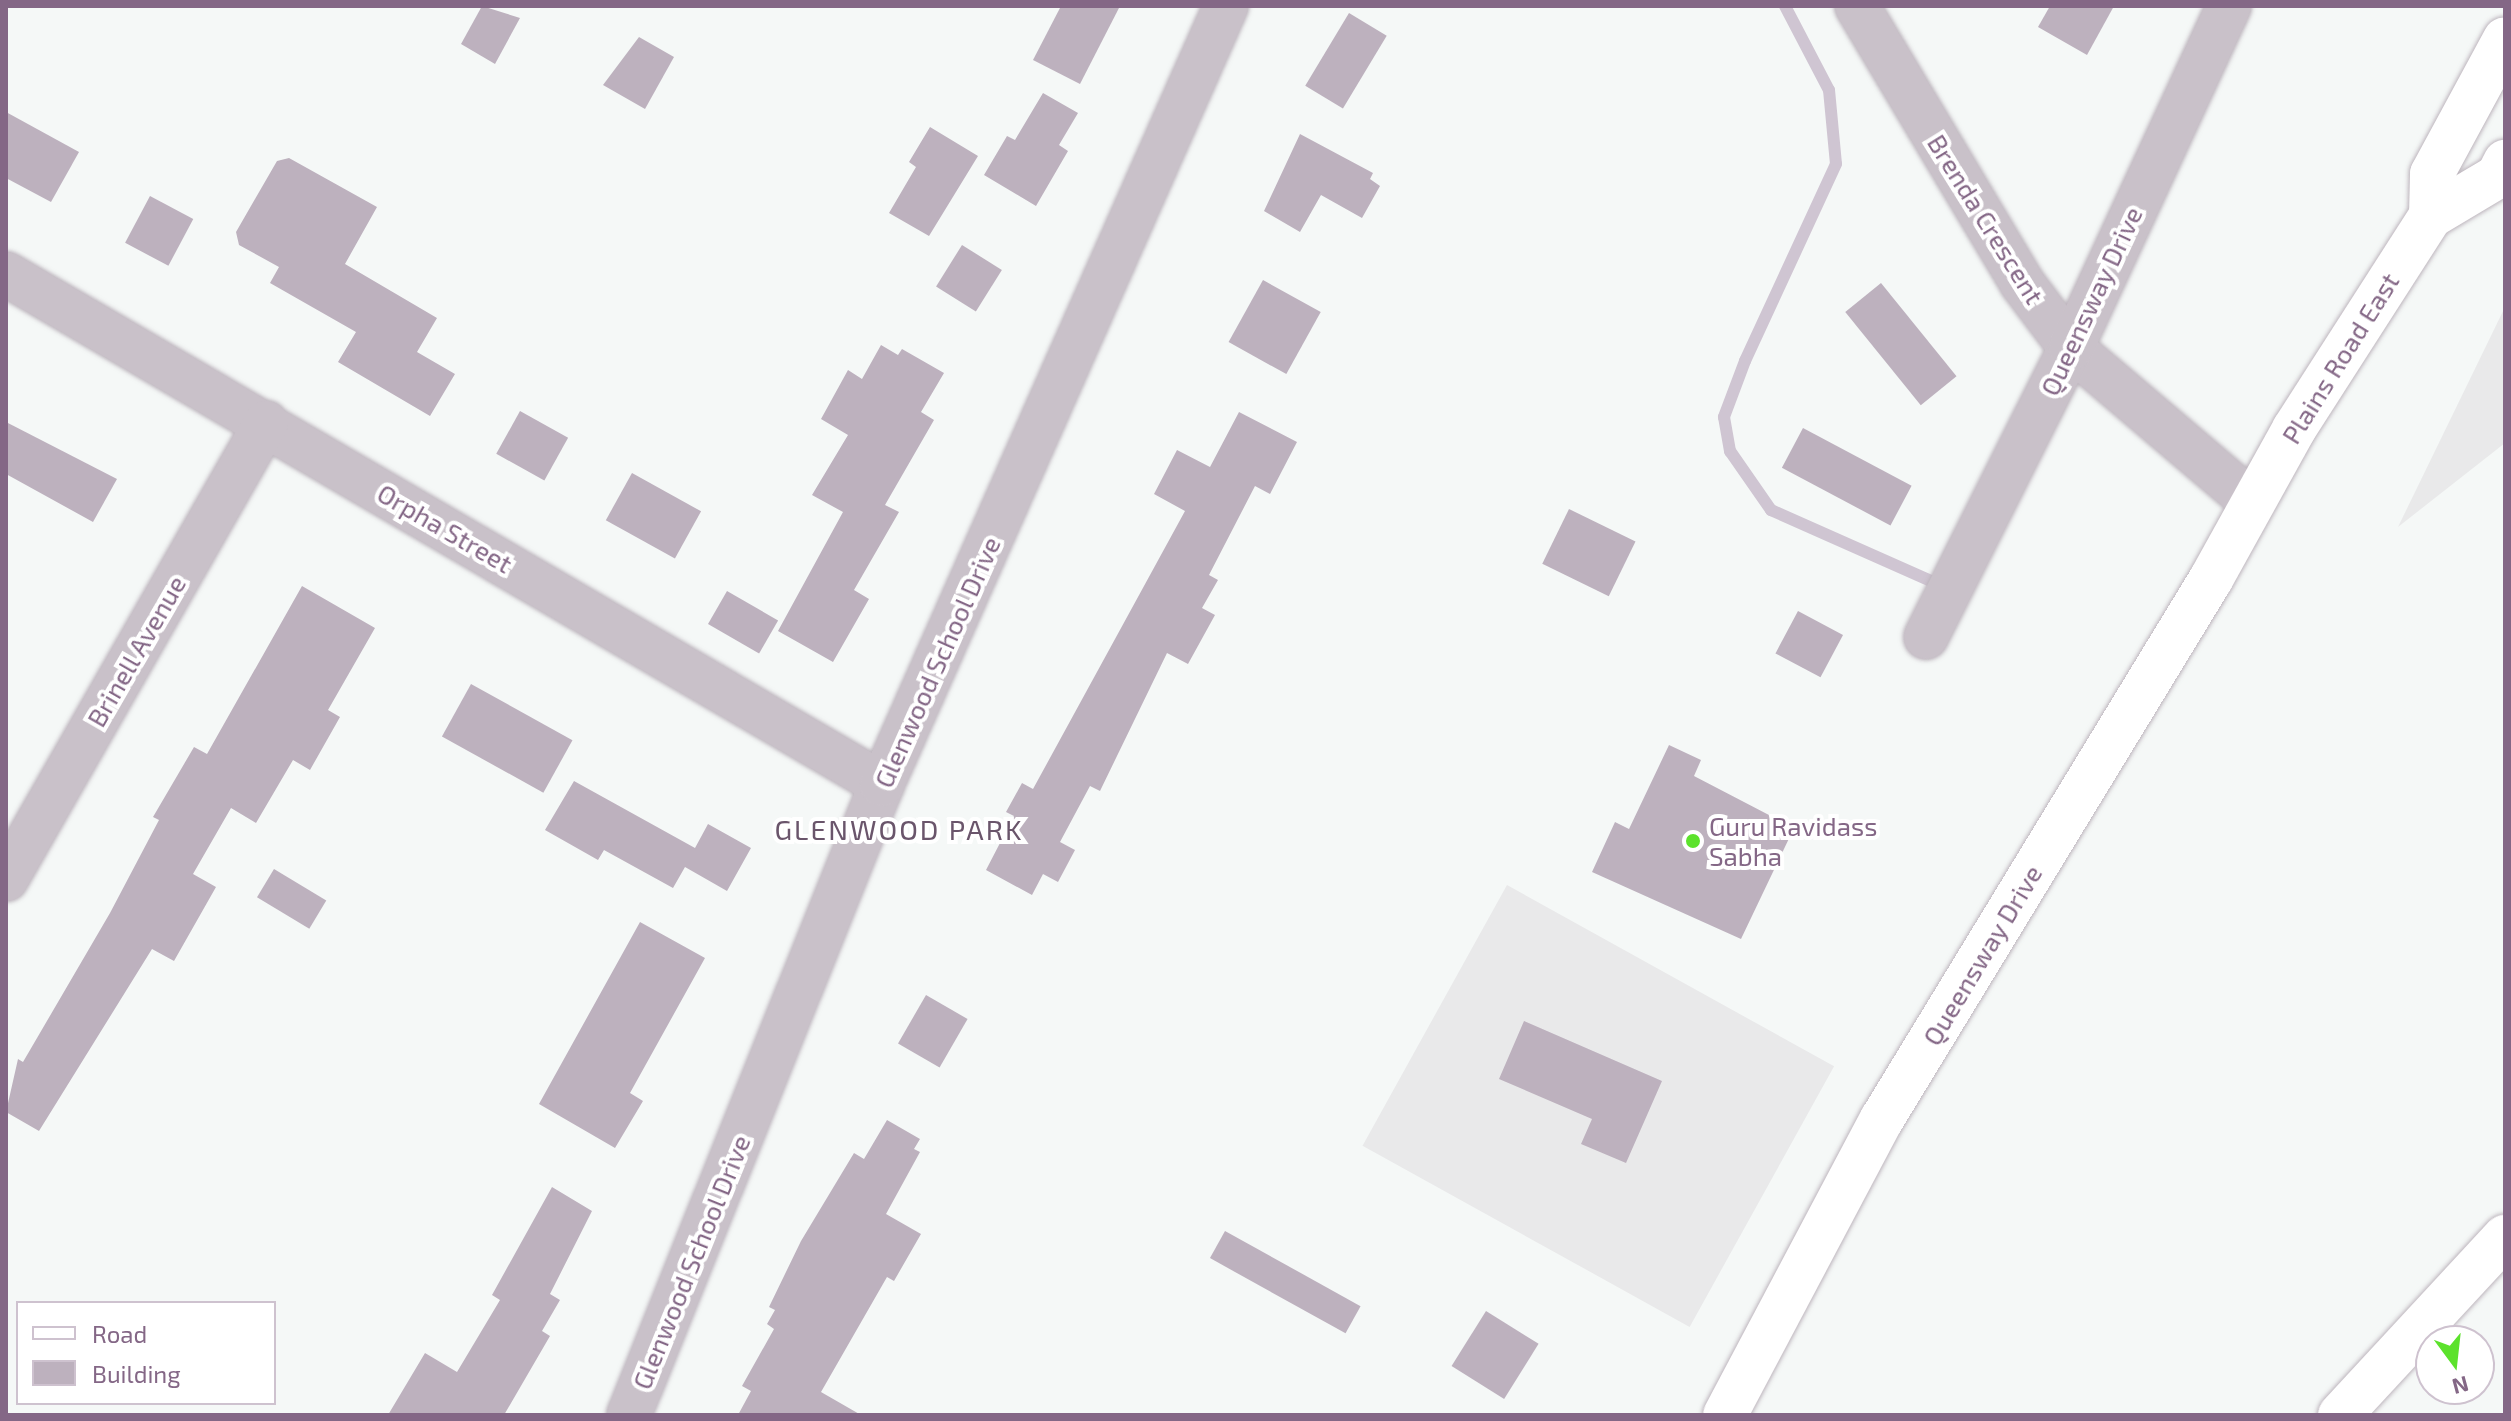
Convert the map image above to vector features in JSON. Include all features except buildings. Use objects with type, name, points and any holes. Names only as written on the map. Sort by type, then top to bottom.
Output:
[{"type":"main road","points":[[2431,216],[2432,174],[2505,39]]},
{"type":"main road","name":"Plains Road East","points":[[2252,502],[2431,216],[2498,176],[2505,162]]},
{"type":"main road","name":"Queensway Drive","points":[[1725,1415],[1882,1119],[2252,502]]},
{"type":"main road","points":[[2340,1415],[2505,1237]]},
{"type":"street","name":"Glenwood School Drive","points":[[629,1415],[882,784],[1226,6]]},
{"type":"street","name":"Brenda Crescent","points":[[1857,6],[2022,283],[2071,348],[2252,502]]},
{"type":"street","name":"Queensway Drive","points":[[1926,637],[2071,348],[2229,6]]},
{"type":"street","name":"Orpha Street","points":[[6,274],[882,784]]},
{"type":"street","name":"Brinell Avenue","points":[[6,879],[266,423]]},
{"type":"shaded area","points":[[2505,307],[2505,443],[2398,527]]},
{"type":"shaded area","points":[[1507,885],[1834,1066],[1690,1327],[1363,1146]]},
{"type":"waterway","points":[[1785,6],[1829,90],[1836,164],[1745,361],[1724,417],[1730,451],[1771,510],[1938,584]]},
{"type":"place","name":"Guru Ravidass Sabha","points":[[1693,841]]},
{"type":"district","name":"GLENWOOD PARK","points":[[899,829]]}]
